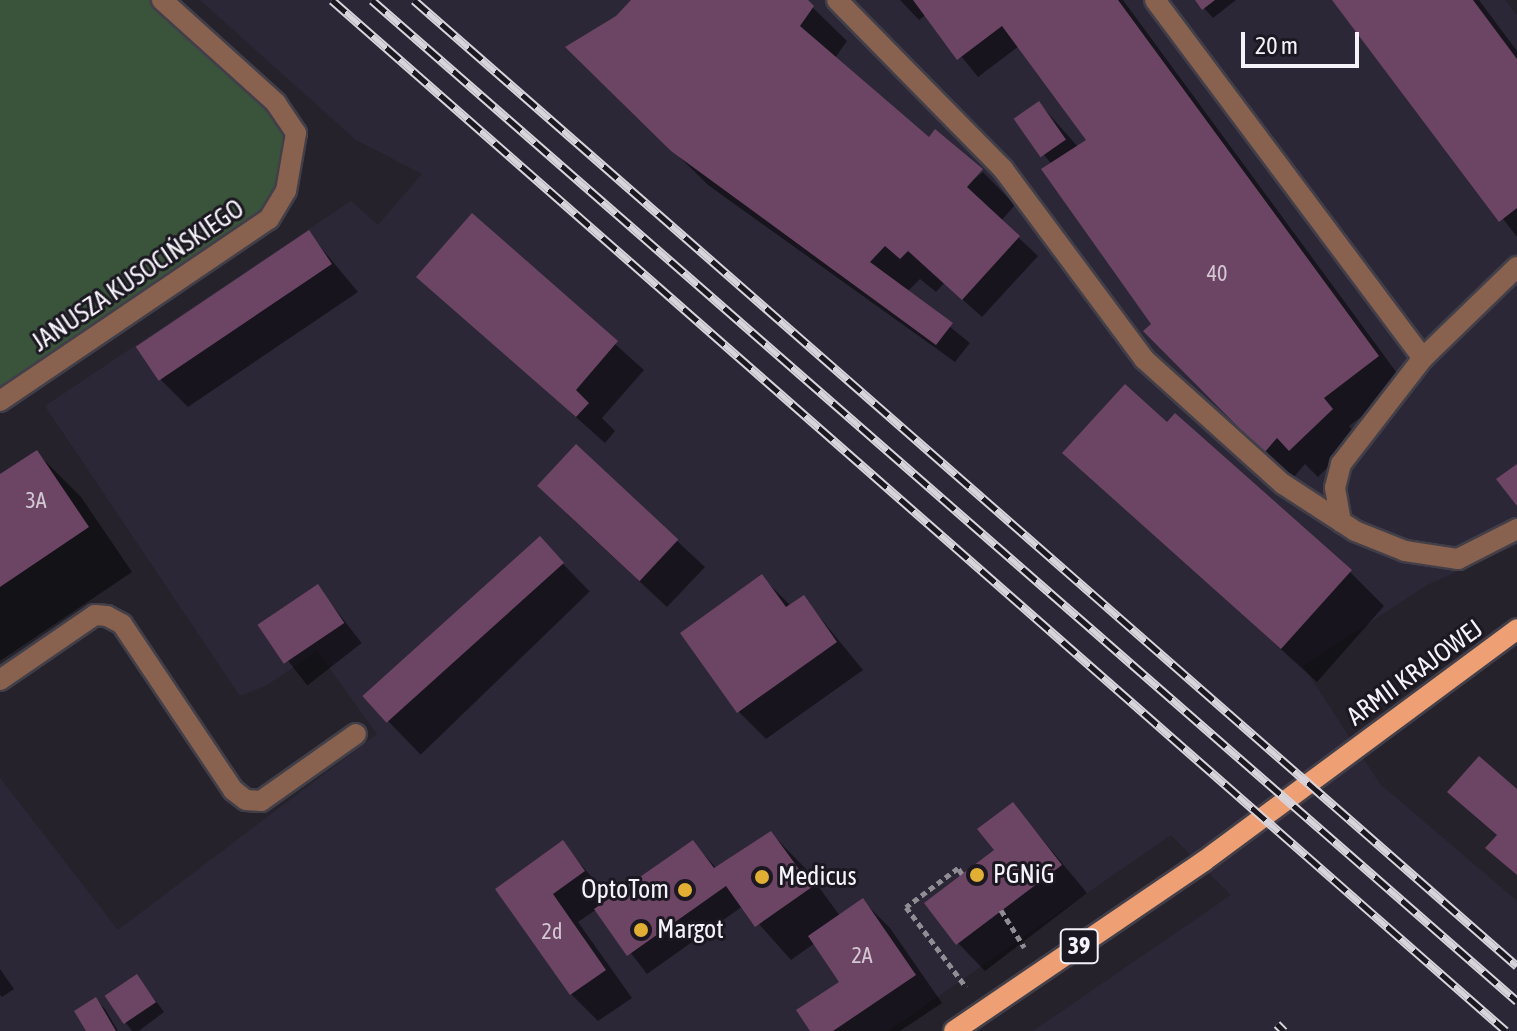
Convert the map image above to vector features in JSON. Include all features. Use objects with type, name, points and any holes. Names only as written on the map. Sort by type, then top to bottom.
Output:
[{"type":"main road","name":"ARMII KRAJOWEJ","points":[[954,1031],[1204,861],[1517,629]]},
{"type":"street","name":"JANUSZA KUSOCIŃSKIEGO","points":[[0,401],[269,219],[286,191],[296,133],[276,103],[162,0]]},
{"type":"street","points":[[837,0],[1003,169],[1144,359],[1283,484],[1341,522],[1405,551],[1458,559],[1517,529]]},
{"type":"street","points":[[1155,0],[1423,358]]},
{"type":"street","points":[[1341,522],[1335,488],[1341,464],[1423,358],[1517,267]]},
{"type":"street","points":[[0,680],[95,615],[107,616],[122,624],[233,790],[246,800],[261,801],[356,734]]},
{"type":"path","points":[[962,874],[958,868],[906,907],[971,994]]},
{"type":"path","points":[[1001,910],[1028,953]]},
{"type":"shaded area","points":[[200,0],[1505,0],[1517,15],[1517,545],[1427,585],[1303,666],[1380,784],[1517,901],[1517,1031],[1033,1031],[1231,895],[1171,835],[888,1031],[0,1031],[0,778],[118,930],[377,734],[317,651],[267,685],[240,696],[45,406],[351,201],[378,225],[422,174],[356,140]]},
{"type":"green space","points":[[0,0],[153,0],[296,133],[268,219],[0,401]]},
{"type":"building","points":[[631,0],[808,0],[814,6],[800,26],[929,137],[935,129],[983,169],[967,187],[1020,236],[962,300],[908,251],[900,259],[885,246],[870,262],[953,323],[936,345],[671,151],[565,47],[616,16]]},
{"type":"building","points":[[913,0],[1118,0],[1379,356],[1324,398],[1333,409],[1289,451],[1277,438],[1264,453],[1143,331],[1151,324],[1041,169],[1086,140],[1002,26],[957,60]]},
{"type":"building","points":[[1195,0],[1215,0],[1202,10]]},
{"type":"building","points":[[1332,0],[1473,0],[1517,59],[1517,208],[1499,222]]},
{"type":"building","points":[[1039,101],[1066,140],[1041,157],[1014,119]]},
{"type":"building","points":[[472,213],[618,341],[576,390],[589,403],[576,417],[416,277]]},
{"type":"building","points":[[309,230],[332,264],[159,381],[136,347]]},
{"type":"building","points":[[1125,384],[1167,422],[1175,413],[1352,570],[1281,649],[1062,453]]},
{"type":"building","points":[[576,444],[678,539],[640,581],[537,486]]},
{"type":"building","points":[[37,450],[89,527],[0,587],[0,474]]},
{"type":"building","points":[[1517,464],[1517,506],[1496,479]]},
{"type":"building","points":[[540,536],[564,563],[386,723],[362,696]]},
{"type":"building","points":[[762,574],[786,607],[804,595],[837,642],[737,713],[680,633]]},
{"type":"building","points":[[318,584],[344,623],[284,664],[257,625]]},
{"type":"building","points":[[1479,756],[1517,789],[1517,875],[1485,848],[1497,835],[1447,792]]},
{"type":"building","points":[[1013,802],[1062,865],[956,945],[924,903],[994,850],[977,829]]},
{"type":"building","points":[[771,831],[812,887],[755,927],[726,886],[627,956],[594,909],[693,840],[714,868]]},
{"type":"building","points":[[563,840],[585,871],[553,894],[606,970],[570,995],[495,889]]},
{"type":"building","points":[[863,898],[916,975],[833,1031],[810,1031],[796,1010],[839,982],[808,936]]},
{"type":"building","points":[[137,974],[156,1002],[124,1024],[105,996]]},
{"type":"building","points":[[96,997],[116,1031],[86,1031],[74,1011]]},
{"type":"railway","points":[[332,0],[1506,1031]]},
{"type":"railway","points":[[372,0],[1517,1001]]},
{"type":"railway","points":[[414,0],[1517,966]]},
{"type":"railway","points":[[1277,1024],[1284,1031]]},
{"type":"place","name":"PGNiG","points":[[977,875]]},
{"type":"place","name":"Medicus","points":[[762,877]]},
{"type":"place","name":"OptoTom","points":[[685,890]]},
{"type":"place","name":"Margot","points":[[641,930]]}]
